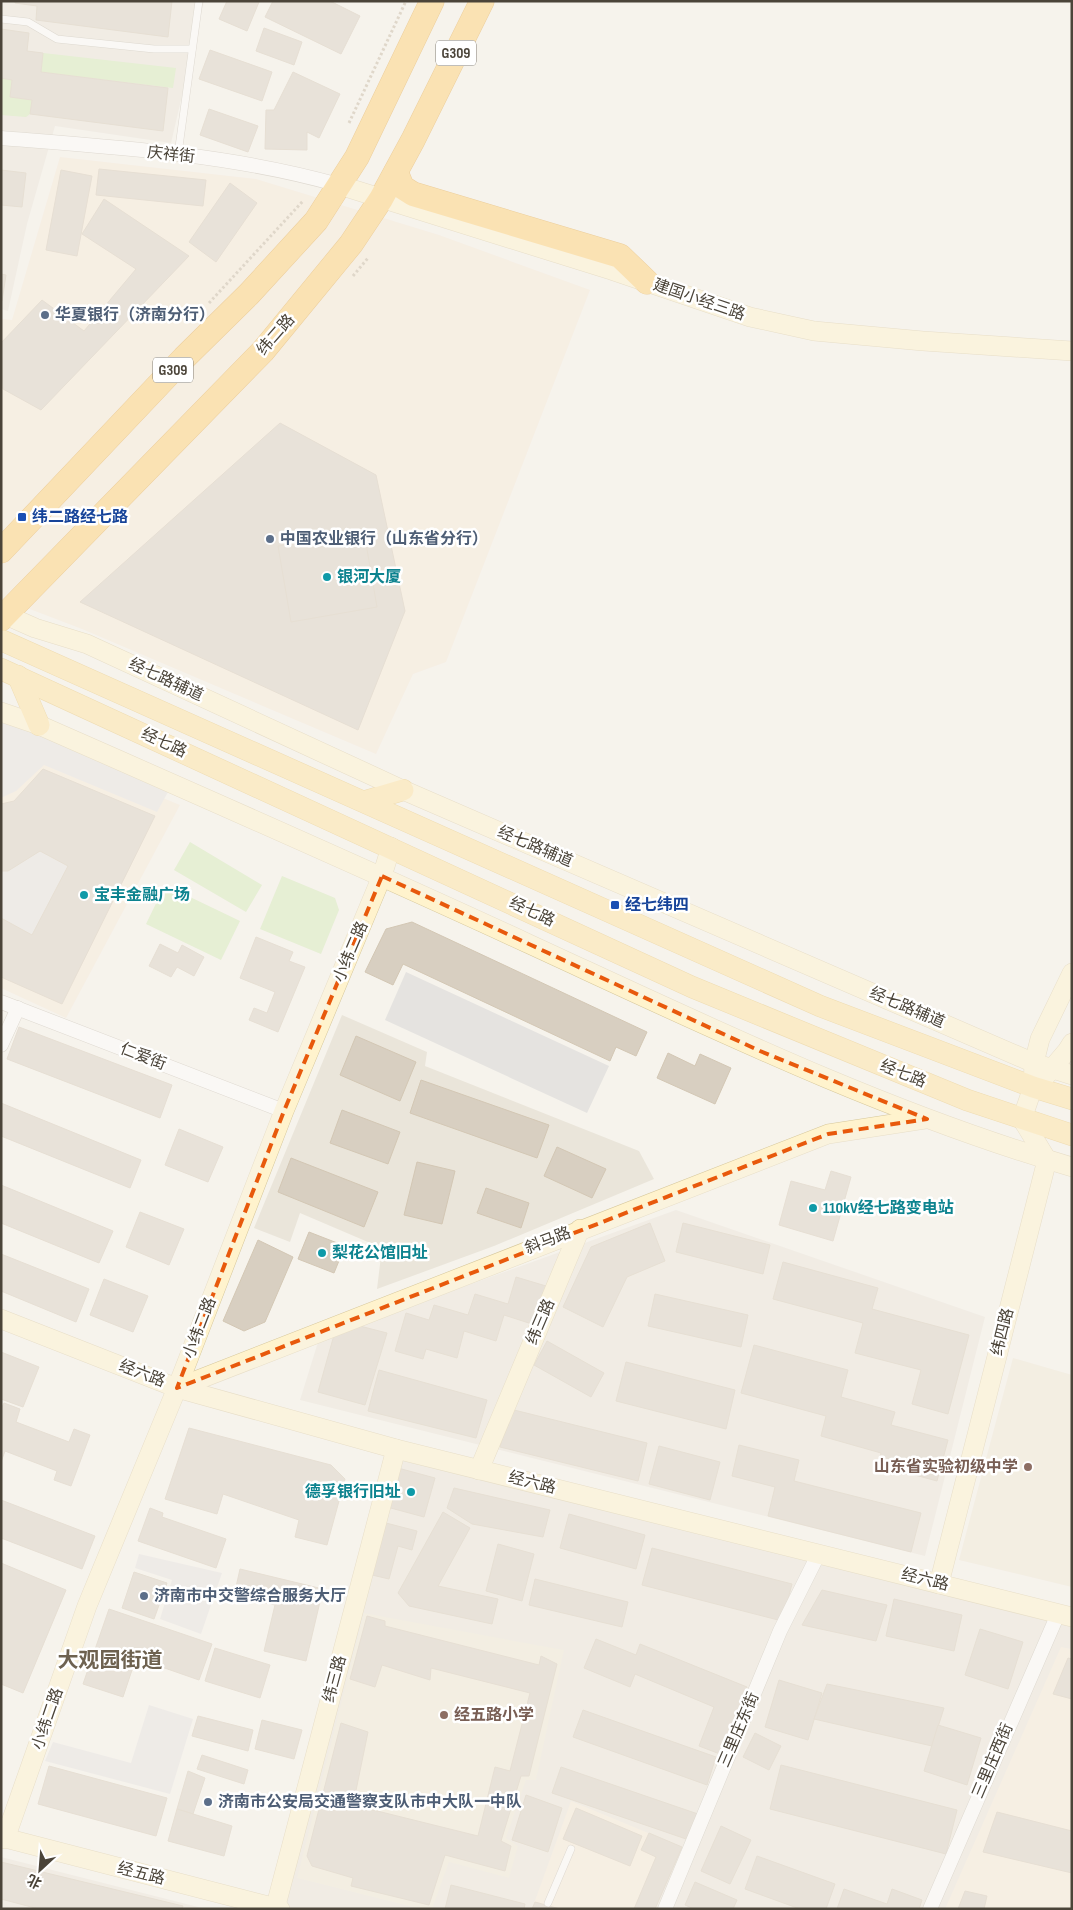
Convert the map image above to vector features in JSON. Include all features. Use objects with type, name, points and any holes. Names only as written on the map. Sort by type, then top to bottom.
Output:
[{"type":"highway","name":"G309","points":[[1,551],[184,358],[249,294],[316,221],[331,183],[357,157],[432,1]]},
{"type":"highway","name":"纬二路","points":[[3,616],[263,351],[351,244],[381,199],[396,172],[482,1]]},
{"type":"highway","points":[[396,172],[402,187],[413,194],[588,254],[620,256],[647,282]]},
{"type":"main road","name":"经七路","points":[[1,640],[366,801],[627,921],[820,1006],[1034,1087],[1072,1099]]},
{"type":"main road","points":[[9,673],[39,726]]},
{"type":"main road","name":"经七路","points":[[9,673],[392,847],[692,987],[967,1100],[1072,1135]]},
{"type":"main road","points":[[366,801],[403,790]]},
{"type":"street","name":"庆祥街","points":[[1,138],[178,155],[287,170],[331,183]]},
{"type":"street","points":[[331,183],[381,199],[588,254]]},
{"type":"street","name":"建国小经三路","points":[[647,282],[750,318],[814,331],[922,341],[1072,351]]},
{"type":"street","name":"经七路辅道","points":[[3,616],[87,644],[403,790],[1034,1063],[1072,1075]]},
{"type":"street","points":[[1,712],[39,726],[382,876],[760,1051],[927,1119],[1072,1167]]},
{"type":"street","name":"小纬二路","points":[[3,1838],[87,1606],[177,1388],[284,1111],[382,876],[392,847]]},
{"type":"street","points":[[1047,1160],[1022,1119],[1034,1087],[1034,1063],[1040,1039],[1072,973]]},
{"type":"street","name":"仁爱街","points":[[1,1002],[284,1111]]},
{"type":"street","points":[[1,1045],[18,1008]]},
{"type":"street","points":[[1034,1087],[1052,1070],[1072,1042]]},
{"type":"street","name":"斜马路","points":[[177,1388],[580,1229],[828,1134],[927,1119]]},
{"type":"street","name":"纬四路","points":[[939,1584],[1047,1160]]},
{"type":"street","name":"纬三路","points":[[479,1470],[580,1229]]},
{"type":"street","name":"经六路","points":[[1,1319],[177,1388],[396,1449],[1065,1615]]},
{"type":"street","name":"纬三路","points":[[277,1908],[396,1449]]},
{"type":"street","name":"三里庄东街","points":[[665,1909],[780,1632],[819,1553]]},
{"type":"street","name":"三里庄西街","points":[[930,1909],[1065,1615]]},
{"type":"street","name":"经五路","points":[[3,1838],[277,1908]]},
{"type":"lane","points":[[178,155],[199,1]]},
{"type":"lane","points":[[1,19],[28,22],[57,40],[154,49],[192,49]]},
{"type":"lane","points":[[548,1904],[571,1849]]},
{"type":"path","points":[[347,127],[406,1]]},
{"type":"path","points":[[202,310],[331,183]]},
{"type":"highlighted area","points":[[382,876],[760,1051],[927,1119],[828,1134],[177,1388],[284,1111]]},
{"type":"shaded area","points":[[1,1],[204,1],[171,143],[55,126],[27,224],[8,311],[1,309]]},
{"type":"shaded area","points":[[60,157],[256,179],[439,235],[590,290],[446,662],[413,674],[376,754],[82,629],[1,598],[1,319],[12,320]]},
{"type":"shaded area","points":[[1,720],[116,764],[168,792],[157,812],[44,765],[16,791],[1,798]]},
{"type":"shaded area","name":"宝丰金融广场","points":[[1,732],[180,805],[66,1018],[1,988]]},
{"type":"shaded area","points":[[40,851],[68,866],[32,935],[1,918],[1,871],[8,871]]},
{"type":"shaded area","points":[[406,972],[609,1066],[587,1113],[385,1020]]},
{"type":"shaded area","points":[[342,1015],[427,1052],[425,1066],[639,1151],[654,1179],[494,1246],[377,1289],[382,1248],[300,1213],[290,1242],[254,1228]]},
{"type":"shaded area","points":[[676,1210],[985,1317],[925,1556],[300,1400],[319,1339]]},
{"type":"shaded area","name":"山东省实验初级中学","points":[[1013,1358],[1072,1375],[1072,1587],[959,1560]]},
{"type":"shaded area","points":[[396,1449],[1072,1613],[1072,1909],[278,1909]]},
{"type":"shaded area","points":[[139,1554],[222,1573],[201,1634],[160,1619],[172,1580],[135,1568]]},
{"type":"shaded area","name":"经五路小学","points":[[364,1613],[564,1650],[536,1780],[526,1780],[506,1838],[518,1846],[509,1878],[449,1862],[432,1909],[421,1909],[297,1878]]},
{"type":"shaded area","points":[[1061,1647],[1072,1649],[1072,1909],[945,1909]]},
{"type":"shaded area","points":[[149,1705],[193,1719],[170,1794],[45,1761],[53,1742],[131,1763]]},
{"type":"shaded area","points":[[571,1801],[682,1847],[655,1909],[532,1909]]},
{"type":"shaded area","points":[[1,1857],[206,1909],[1,1909]]},
{"type":"green space","points":[[43,53],[176,68],[173,88],[41,72]]},
{"type":"green space","points":[[1,78],[12,80],[10,97],[32,100],[30,114],[26,117],[1,115]]},
{"type":"green space","points":[[190,842],[262,885],[246,912],[174,870]]},
{"type":"green space","points":[[282,876],[335,898],[339,910],[321,954],[260,929]]},
{"type":"green space","points":[[165,885],[240,921],[221,960],[146,924]]},
{"type":"building","points":[[15,1],[172,1],[168,37],[36,20],[37,6],[15,3]]},
{"type":"building","points":[[227,1],[259,2],[247,31],[219,19]]},
{"type":"building","points":[[273,1],[330,1],[360,16],[341,54],[265,17]]},
{"type":"building","points":[[264,28],[302,42],[294,65],[256,51]]},
{"type":"building","points":[[1,29],[29,33],[27,51],[43,53],[41,72],[168,88],[163,131],[30,114],[32,100],[10,97],[12,80],[1,78]]},
{"type":"building","points":[[210,50],[272,72],[262,101],[199,79]]},
{"type":"building","points":[[293,72],[340,94],[319,138],[307,132],[307,150],[265,149],[266,110],[274,110]]},
{"type":"building","points":[[209,109],[258,126],[248,152],[200,135]]},
{"type":"building","points":[[99,169],[206,180],[203,206],[96,195]]},
{"type":"building","points":[[1,170],[26,173],[22,207],[1,205]]},
{"type":"building","points":[[61,170],[92,176],[77,256],[46,250]]},
{"type":"building","points":[[230,183],[257,203],[216,262],[189,242]]},
{"type":"building","name":"华夏银行（济南分行）","points":[[104,199],[189,256],[41,410],[3,389],[1,343],[42,300],[84,331],[136,269],[82,234]]},
{"type":"building","points":[[1,274],[6,275],[2,301],[1,301]]},
{"type":"building","name":"中国农业银行（山东省分行）","points":[[280,423],[376,475],[405,611],[358,730],[80,602]]},
{"type":"building","name":"银河大厦","points":[[364,532],[377,607],[291,622],[278,546]]},
{"type":"building","name":"宝丰金融广场","points":[[43,769],[155,816],[62,1004],[1,977],[1,918],[32,935],[68,866],[40,851],[8,871],[1,871],[1,804],[14,801]]},
{"type":"building","points":[[412,922],[647,1032],[636,1056],[616,1047],[610,1061],[403,964],[393,985],[365,972],[386,929]]},
{"type":"building","points":[[256,937],[293,952],[289,961],[305,967],[278,1032],[249,1020],[254,1008],[267,1013],[275,992],[240,978]]},
{"type":"building","points":[[160,944],[178,953],[182,945],[204,957],[194,976],[177,967],[171,977],[149,966]]},
{"type":"building","points":[[19,1027],[172,1085],[160,1118],[7,1059]]},
{"type":"building","points":[[356,1036],[416,1062],[400,1101],[340,1075]]},
{"type":"building","points":[[668,1053],[695,1066],[700,1054],[731,1068],[715,1104],[657,1078]]},
{"type":"building","points":[[421,1080],[549,1125],[537,1158],[410,1113]]},
{"type":"building","points":[[1,1103],[141,1160],[130,1188],[1,1136]]},
{"type":"building","points":[[342,1110],[400,1132],[388,1164],[330,1143]]},
{"type":"building","points":[[179,1129],[223,1147],[208,1182],[165,1165]]},
{"type":"building","points":[[557,1147],[606,1169],[592,1198],[544,1176]]},
{"type":"building","points":[[291,1158],[378,1192],[364,1227],[278,1192]]},
{"type":"building","points":[[417,1162],[455,1171],[442,1224],[404,1215]]},
{"type":"building","name":"110kV经七路变电站","points":[[831,1171],[851,1177],[833,1241],[779,1225],[791,1181],[825,1190]]},
{"type":"building","points":[[1,1185],[113,1231],[99,1263],[1,1223]]},
{"type":"building","points":[[486,1188],[529,1203],[521,1228],[477,1213]]},
{"type":"building","points":[[140,1212],[184,1229],[169,1265],[126,1247]]},
{"type":"building","points":[[650,1223],[665,1261],[627,1277],[603,1327],[563,1307],[591,1247]]},
{"type":"building","points":[[683,1223],[770,1245],[763,1274],[676,1252]]},
{"type":"building","name":"梨花公馆旧址","points":[[309,1232],[345,1246],[334,1273],[298,1259]]},
{"type":"building","points":[[258,1240],[293,1257],[265,1322],[244,1331],[223,1321]]},
{"type":"building","points":[[1,1254],[89,1289],[76,1322],[1,1291]]},
{"type":"building","points":[[783,1262],[878,1288],[872,1309],[969,1335],[948,1414],[912,1404],[921,1370],[855,1353],[863,1323],[773,1299]]},
{"type":"building","points":[[516,1277],[546,1286],[535,1325],[504,1315],[496,1341],[464,1331],[457,1358],[426,1349],[423,1359],[395,1351],[406,1313],[429,1320],[434,1305],[468,1315],[475,1294],[508,1304]]},
{"type":"building","points":[[104,1279],[148,1296],[133,1332],[90,1315]]},
{"type":"building","points":[[655,1294],[748,1315],[741,1347],[648,1326]]},
{"type":"building","points":[[356,1325],[387,1333],[365,1405],[318,1392],[334,1335]]},
{"type":"building","points":[[547,1341],[604,1373],[591,1397],[534,1365]]},
{"type":"building","points":[[754,1345],[848,1370],[841,1397],[895,1412],[891,1425],[948,1440],[937,1481],[878,1465],[881,1453],[821,1436],[826,1416],[741,1393]]},
{"type":"building","points":[[1,1352],[39,1367],[23,1407],[1,1399]]},
{"type":"building","points":[[626,1362],[735,1390],[726,1429],[616,1401]]},
{"type":"building","points":[[379,1370],[487,1400],[476,1438],[368,1411]]},
{"type":"building","points":[[4,1403],[20,1409],[16,1422],[69,1442],[74,1429],[90,1435],[71,1486],[54,1480],[57,1471],[5,1451],[1,1462],[1,1409]]},
{"type":"building","points":[[510,1409],[647,1443],[638,1481],[500,1447]]},
{"type":"building","points":[[189,1428],[331,1465],[345,1479],[327,1545],[295,1537],[299,1520],[223,1494],[217,1514],[165,1499]]},
{"type":"building","points":[[739,1445],[799,1460],[794,1481],[921,1513],[911,1552],[768,1516],[775,1487],[732,1476]]},
{"type":"building","points":[[659,1446],[720,1462],[710,1500],[649,1484]]},
{"type":"building","name":"德孚银行旧址","points":[[398,1468],[435,1478],[424,1517],[387,1507]]},
{"type":"building","points":[[454,1488],[550,1510],[543,1537],[472,1524],[447,1508]]},
{"type":"building","points":[[1,1500],[95,1536],[82,1569],[1,1538]]},
{"type":"building","points":[[150,1508],[163,1513],[162,1517],[226,1539],[216,1568],[138,1541]]},
{"type":"building","points":[[443,1512],[470,1528],[438,1586],[498,1599],[492,1624],[409,1606],[398,1593]]},
{"type":"building","points":[[569,1514],[645,1535],[636,1569],[560,1548]]},
{"type":"building","points":[[386,1523],[417,1531],[412,1550],[398,1546],[389,1579],[372,1575]]},
{"type":"building","points":[[498,1544],[534,1554],[522,1601],[486,1591]]},
{"type":"building","points":[[652,1548],[792,1584],[782,1621],[642,1585]]},
{"type":"building","points":[[1,1563],[66,1590],[23,1693],[1,1684]]},
{"type":"building","points":[[240,1569],[323,1589],[306,1661],[264,1651],[275,1605],[234,1596]]},
{"type":"building","name":"济南市中交警综合服务大厅","points":[[134,1572],[167,1583],[154,1619],[122,1608]]},
{"type":"building","points":[[535,1579],[628,1602],[622,1627],[529,1605]]},
{"type":"building","points":[[822,1590],[887,1605],[876,1641],[802,1625]]},
{"type":"building","points":[[894,1599],[962,1615],[954,1651],[886,1636]]},
{"type":"building","points":[[109,1609],[212,1644],[199,1680],[136,1658],[123,1697],[83,1684]]},
{"type":"building","points":[[367,1616],[385,1621],[385,1626],[539,1665],[541,1656],[557,1664],[529,1776],[521,1776],[501,1841],[511,1846],[505,1871],[445,1855],[429,1905],[351,1886],[353,1878],[312,1866],[307,1856],[341,1723],[368,1732],[353,1805],[478,1836],[495,1767],[510,1771],[530,1693],[431,1668],[430,1680],[382,1665],[375,1687],[350,1679]]},
{"type":"building","points":[[980,1629],[1023,1642],[1008,1689],[965,1675]]},
{"type":"building","points":[[596,1639],[636,1655],[640,1644],[747,1687],[720,1754],[699,1746],[714,1707],[635,1674],[630,1687],[584,1668]]},
{"type":"building","points":[[215,1648],[270,1665],[260,1698],[205,1681]]},
{"type":"building","points":[[1068,1658],[1072,1659],[1072,1699],[1053,1694]]},
{"type":"building","points":[[779,1680],[822,1693],[808,1740],[765,1727]]},
{"type":"building","points":[[827,1684],[944,1708],[932,1746],[814,1719]]},
{"type":"building","points":[[583,1710],[716,1757],[707,1785],[573,1737]]},
{"type":"building","points":[[198,1716],[253,1730],[248,1751],[192,1736]]},
{"type":"building","points":[[262,1720],[302,1730],[294,1759],[255,1749]]},
{"type":"building","points":[[938,1725],[981,1738],[967,1785],[924,1771]]},
{"type":"building","points":[[755,1733],[781,1746],[769,1770],[743,1757]]},
{"type":"building","points":[[202,1755],[248,1770],[244,1784],[197,1769]]},
{"type":"building","points":[[781,1765],[957,1810],[946,1854],[770,1809]]},
{"type":"building","points":[[49,1766],[167,1798],[156,1836],[38,1804]]},
{"type":"building","points":[[561,1767],[698,1814],[689,1840],[552,1793]]},
{"type":"building","points":[[188,1771],[205,1778],[193,1814],[177,1809]]},
{"type":"building","points":[[526,1795],[562,1808],[548,1852],[512,1840]]},
{"type":"building","points":[[576,1808],[642,1836],[630,1866],[563,1839]]},
{"type":"building","points":[[177,1809],[232,1826],[224,1856],[168,1841]]},
{"type":"building","points":[[997,1812],[1072,1831],[1072,1873],[983,1852]]},
{"type":"building","points":[[721,1826],[751,1840],[730,1884],[701,1871]]},
{"type":"building","points":[[649,1833],[682,1847],[655,1909],[634,1909],[656,1857],[641,1850]]},
{"type":"building","points":[[757,1856],[835,1884],[826,1909],[800,1909],[745,1889]]},
{"type":"building","points":[[1,1862],[183,1906],[182,1909],[39,1909],[1,1899]]},
{"type":"building","points":[[695,1882],[737,1900],[733,1909],[694,1909],[685,1905]]},
{"type":"building","points":[[451,1885],[525,1904],[524,1909],[445,1909]]},
{"type":"building","points":[[844,1889],[887,1904],[892,1889],[922,1900],[919,1909],[837,1909]]},
{"type":"building","points":[[965,1891],[987,1896],[984,1909],[958,1909]]},
{"type":"building","points":[[535,1902],[560,1909],[532,1909]]},
{"type":"place","name":"华夏银行（济南分行）","points":[[45,315]]},
{"type":"place","name":"纬二路经七路","points":[[22,517]]},
{"type":"place","name":"中国农业银行（山东省分行）","points":[[270,539]]},
{"type":"place","name":"银河大厦","points":[[327,577]]},
{"type":"place","name":"宝丰金融广场","points":[[84,895]]},
{"type":"place","name":"经七纬四","points":[[615,905]]},
{"type":"place","name":"110kV经七路变电站","points":[[813,1208]]},
{"type":"place","name":"梨花公馆旧址","points":[[322,1253]]},
{"type":"place","name":"山东省实验初级中学","points":[[1028,1467]]},
{"type":"place","name":"德孚银行旧址","points":[[411,1492]]},
{"type":"place","name":"济南市中交警综合服务大厅","points":[[144,1596]]},
{"type":"place","name":"经五路小学","points":[[444,1715]]},
{"type":"place","name":"济南市公安局交通警察支队市中大队一中队","points":[[208,1802]]},
{"type":"district","name":"大观园街道","points":[[110,1660]]}]
